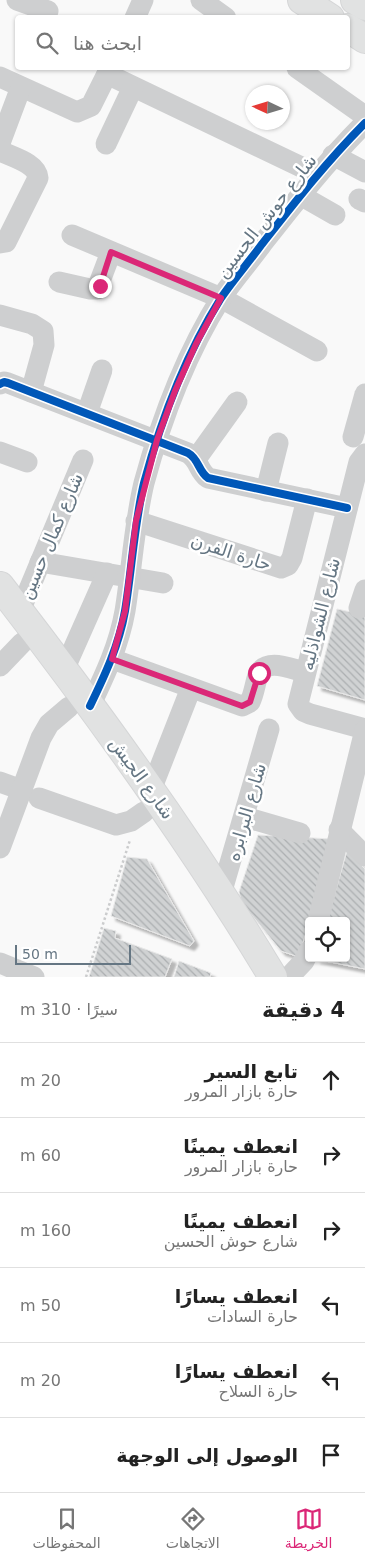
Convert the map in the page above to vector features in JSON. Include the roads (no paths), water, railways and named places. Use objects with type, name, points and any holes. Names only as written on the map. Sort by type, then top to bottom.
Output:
[{"type":"main road","points":[[302,0],[325,15]]},
{"type":"main road","points":[[355,0],[365,6]]},
{"type":"main road","points":[[350,29],[365,39]]},
{"type":"main road","name":"شارع الجيش","points":[[0,586],[22,643],[80,707],[256,977]]},
{"type":"main road","name":"شارع الجيش","points":[[10,612],[64,670],[80,707]]},
{"type":"main road","name":"شارع الجيش","points":[[144,806],[221,894],[273,977]]},
{"type":"street","points":[[17,0],[48,11]]},
{"type":"street","points":[[201,0],[222,15]]},
{"type":"street","points":[[300,70],[365,116]]},
{"type":"street","points":[[0,77],[77,112],[91,106],[108,71],[133,87],[316,174]]},
{"type":"street","points":[[0,143],[5,113],[21,87]]},
{"type":"street","points":[[106,144],[133,87]]},
{"type":"street","points":[[95,99],[122,112]]},
{"type":"street","name":"شارع حوش الحسين","points":[[80,707],[112,659],[125,611],[136,521],[157,440],[175,391],[193,351],[221,298],[316,174],[365,123]]},
{"type":"street","points":[[0,151],[32,166],[38,174],[36,183],[3,242]]},
{"type":"street","points":[[333,155],[365,172]]},
{"type":"street","points":[[300,195],[335,215]]},
{"type":"street","points":[[72,235],[221,298],[317,351]]},
{"type":"street","points":[[59,282],[90,290],[97,289],[111,252]]},
{"type":"street","points":[[0,315],[32,324],[43,331],[44,345],[30,392]]},
{"type":"street","points":[[87,413],[102,370]]},
{"type":"street","points":[[2,383],[87,413],[188,453],[196,459],[199,469],[208,478],[347,508]]},
{"type":"street","points":[[352,437],[365,394]]},
{"type":"street","points":[[196,459],[238,402]]},
{"type":"street","points":[[266,491],[278,443]]},
{"type":"street","points":[[0,452],[27,462]]},
{"type":"street","name":"شارع الشواذليه","points":[[365,454],[359,462],[298,704],[303,711],[365,730]]},
{"type":"street","name":"شارع كمال حسين","points":[[10,612],[40,562],[83,460]]},
{"type":"street","name":"حارة الفرن","points":[[136,521],[281,568],[288,565],[292,558],[307,499]]},
{"type":"street","points":[[40,562],[164,583]]},
{"type":"street","points":[[64,670],[107,573]]},
{"type":"street","points":[[0,666],[22,643]]},
{"type":"street","points":[[112,659],[242,706],[250,702],[259,673],[263,668],[276,665],[305,672]]},
{"type":"street","points":[[0,782],[108,823],[124,824],[144,806],[191,688]]},
{"type":"street","points":[[0,848],[4,824],[30,794],[41,738],[49,724],[80,707]]},
{"type":"street","name":"شارع البرابره","points":[[221,894],[270,729]]},
{"type":"street","points":[[319,917],[365,730]]},
{"type":"street","points":[[245,817],[300,832]]},
{"type":"street","points":[[339,830],[365,856]]},
{"type":"street","points":[[289,977],[305,957]]},
{"type":"street","points":[[0,963],[34,977]]}]
